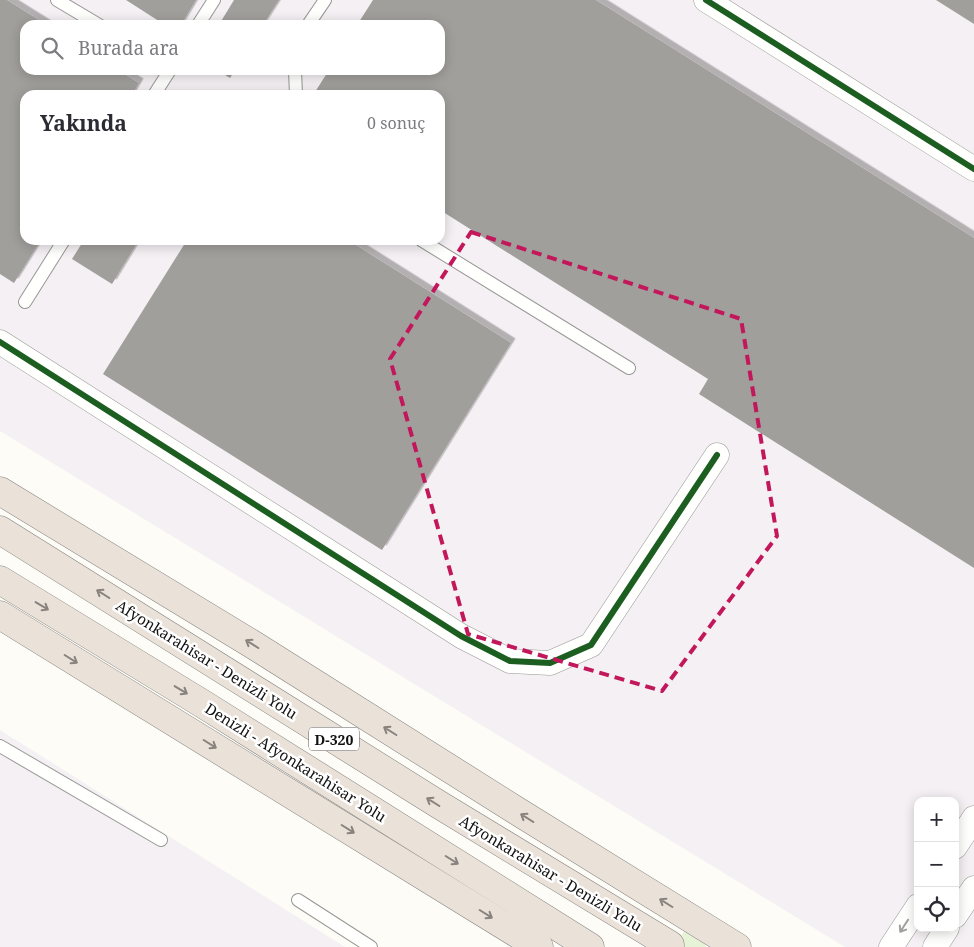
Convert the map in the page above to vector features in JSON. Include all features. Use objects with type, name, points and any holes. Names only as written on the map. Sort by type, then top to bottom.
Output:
[{"type":"highway","points":[[0,491],[252,644],[737,947]]},
{"type":"highway","name":"Afyonkarahisar - Denizli Yolu","points":[[0,530],[438,804],[670,945]]},
{"type":"highway","name":"Denizli - Afyonkarahisar Yolu","points":[[0,580],[203,704],[590,947]]},
{"type":"highway","points":[[0,615],[539,947]]},
{"type":"highway","points":[[701,925],[717,947]]},
{"type":"street","points":[[715,2],[974,169]]},
{"type":"street","points":[[0,342],[461,636],[510,661],[550,663],[591,645],[717,455]]},
{"type":"street","points":[[958,842],[974,818]]},
{"type":"street","points":[[959,910],[974,888]]},
{"type":"street","points":[[891,947],[914,912]]},
{"type":"street","points":[[935,947],[944,932]]},
{"type":"lane","points":[[57,0],[91,20]]},
{"type":"lane","points":[[201,20],[214,0]]},
{"type":"lane","points":[[311,20],[325,0]]},
{"type":"lane","points":[[157,90],[167,75]]},
{"type":"lane","points":[[295,75],[296,90]]},
{"type":"lane","points":[[25,302],[61,245]]},
{"type":"lane","points":[[430,245],[629,368]]},
{"type":"lane","points":[[0,746],[161,840]]},
{"type":"lane","points":[[298,900],[371,947]]},
{"type":"highlighted area","points":[[471,232],[741,319],[777,536],[662,691],[468,634],[390,359]]},
{"type":"shaded area","points":[[0,0],[974,0],[974,947],[845,947],[0,431]]},
{"type":"shaded area","points":[[0,730],[345,947],[0,947]]},
{"type":"green space","points":[[685,930],[701,937],[706,947],[674,947]]},
{"type":"building","points":[[0,0],[7,0],[39,20],[20,20],[20,75],[126,75],[139,83],[135,90],[20,90],[20,245],[38,245],[14,283],[0,274]]},
{"type":"building","points":[[126,0],[196,0],[184,20],[157,20]]},
{"type":"building","points":[[234,0],[279,0],[266,20],[222,20]]},
{"type":"building","points":[[373,0],[596,0],[974,238],[974,568],[699,394],[708,379],[445,213],[445,90],[316,90],[326,75],[445,75],[445,20],[360,20]]},
{"type":"building","points":[[936,0],[974,0],[974,24]]},
{"type":"building","points":[[81,245],[136,245],[112,284],[72,259]]},
{"type":"building","points":[[184,245],[356,245],[511,343],[382,550],[103,374]]},
{"type":"cycle path","points":[[706,0],[974,169]]},
{"type":"cycle path","points":[[0,342],[461,636],[510,661],[550,663],[591,645],[717,455]]}]
